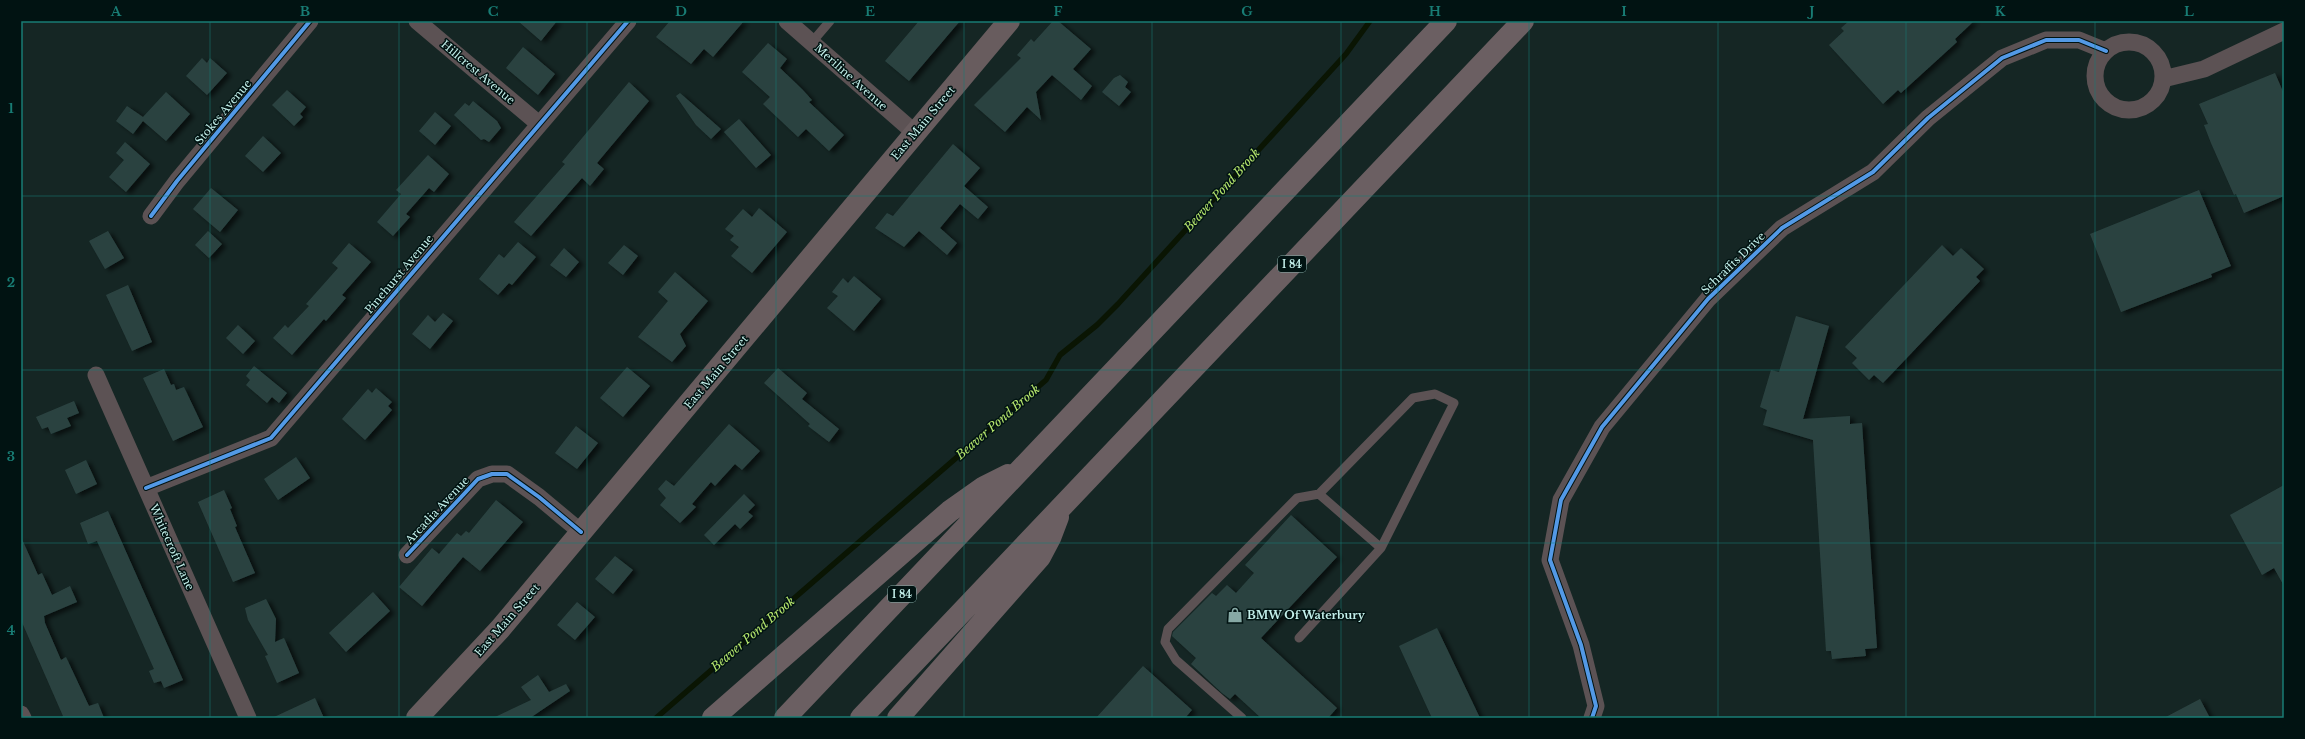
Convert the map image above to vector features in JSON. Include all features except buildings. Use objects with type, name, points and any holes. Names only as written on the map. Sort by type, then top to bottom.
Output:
[{"type":"highway","name":"I 84","points":[[784,718],[1446,21]]},
{"type":"highway","name":"I 84","points":[[861,718],[1523,21]]},
{"type":"highway","points":[[713,718],[950,511],[984,487],[1020,470]]},
{"type":"highway","points":[[898,718],[1040,557],[1050,538],[1061,508]]},
{"type":"main road","name":"East Main Street","points":[[417,718],[500,629],[1009,21]]},
{"type":"street","name":"Stokes Avenue","points":[[151,216],[177,181],[310,21]]},
{"type":"street","name":"Hillcrest Avenue","points":[[417,21],[539,124]]},
{"type":"street","name":"Pinehurst Avenue","points":[[146,488],[271,438],[628,21]]},
{"type":"street","name":"Meriline Avenue","points":[[786,21],[915,133]]},
{"type":"street","points":[[2163,79],[2204,69],[2284,31]]},
{"type":"street","name":"Schraffts Drive","points":[[1592,718],[1596,706],[1583,653],[1550,560],[1561,500],[1602,427],[1708,299],[1782,228],[1873,172],[1928,118],[2002,58],[2046,40],[2079,40],[2106,51]]},
{"type":"street","points":[[2128,42],[2144,46],[2158,57],[2162,67],[2163,79],[2158,95],[2144,107],[2125,110],[2114,107],[2105,100],[2099,91],[2096,80],[2096,70],[2100,59],[2106,51],[2116,45],[2128,42]]},
{"type":"street","name":"Whitecroft Lane","points":[[96,375],[248,718]]},
{"type":"street","name":"Arcadia Avenue","points":[[407,555],[478,479],[492,474],[508,474],[539,497],[581,532]]},
{"type":"street","points":[[21,714],[23,718]]},
{"type":"lane","points":[[812,42],[830,21]]},
{"type":"lane","points":[[1242,718],[1176,660],[1165,642],[1168,629],[1297,498],[1319,494],[1413,398],[1435,394],[1454,403],[1382,548],[1299,638]]},
{"type":"lane","points":[[1319,494],[1382,548]]},
{"type":"waterway","name":"Beaver Pond Brook","points":[[656,718],[1046,380],[1060,355],[1097,325],[1118,304],[1346,54],[1370,21]]},
{"type":"cycle path","points":[[151,216],[177,181],[310,21]]},
{"type":"cycle path","points":[[146,488],[271,438],[628,21]]},
{"type":"cycle path","points":[[1592,718],[1596,706],[1581,645],[1550,560],[1561,500],[1602,427],[1708,299],[1782,228],[1873,172],[1928,118],[2002,58],[2046,40],[2079,40],[2106,51]]},
{"type":"cycle path","points":[[407,555],[478,479],[492,474],[507,474],[539,497],[581,532]]},
{"type":"place","name":"BMW Of Waterbury","points":[[1235,615]]}]
